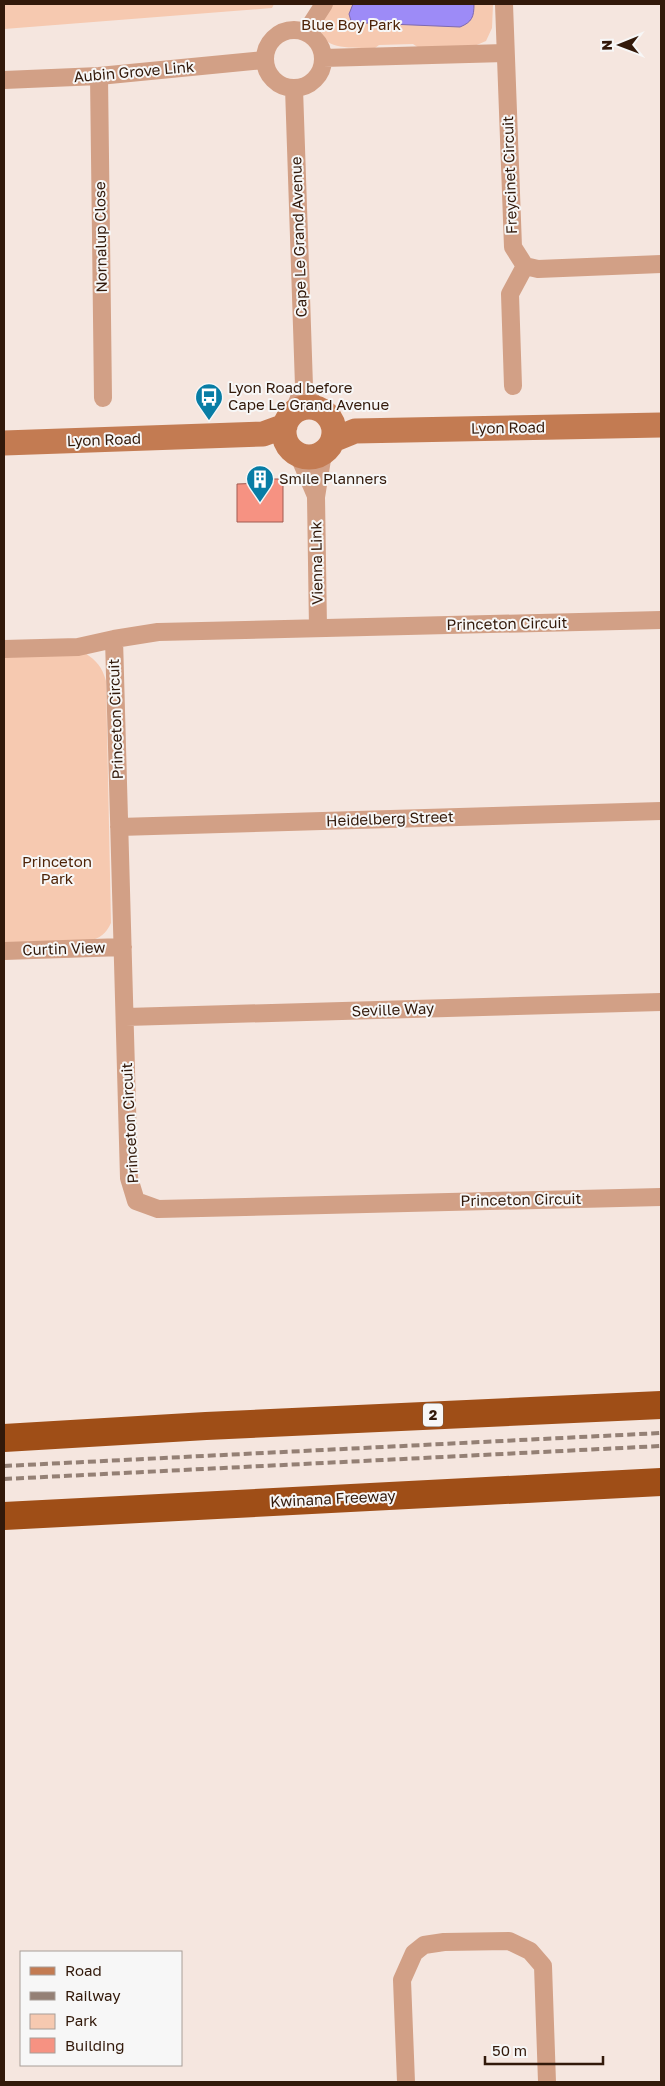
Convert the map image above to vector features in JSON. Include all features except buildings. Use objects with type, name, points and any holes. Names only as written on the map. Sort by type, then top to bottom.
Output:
[{"type":"highway","name":"2","points":[[4,1438],[206,1426],[661,1405]]},
{"type":"highway","name":"2","points":[[4,1420],[206,1426]]},
{"type":"highway","name":"Kwinana Freeway","points":[[4,1516],[661,1482]]},
{"type":"street","points":[[306,32],[324,4]]},
{"type":"street","name":"Freycinet Circuit","points":[[504,4],[512,247],[525,266]]},
{"type":"street","points":[[287,30],[306,32],[318,43],[323,58],[322,67],[313,81],[306,85],[294,88],[279,84],[272,78],[264,60],[270,41],[277,34],[287,30]]},
{"type":"street","points":[[323,58],[505,53]]},
{"type":"street","name":"Aubin Grove Link","points":[[4,80],[100,76],[264,60]]},
{"type":"street","name":"Nornalup Close","points":[[100,76],[103,398]]},
{"type":"street","name":"Cape Le Grand Avenue","points":[[294,88],[308,427]]},
{"type":"street","points":[[513,386],[510,294],[525,266],[538,269],[661,264]]},
{"type":"street","name":"Lyon Road","points":[[4,443],[308,427],[661,425]]},
{"type":"street","name":"Vienna Link","points":[[308,427],[316,497],[318,628]]},
{"type":"street","name":"Vienna Link","points":[[308,427],[316,497]]},
{"type":"street","name":"Princeton Circuit","points":[[4,648],[78,647],[158,632],[661,620]]},
{"type":"street","name":"Princeton Circuit","points":[[114,639],[129,1178],[136,1201],[158,1209],[661,1197]]},
{"type":"street","name":"Heidelberg Street","points":[[119,827],[661,811]]},
{"type":"street","name":"Curtin View","points":[[4,951],[123,947]]},
{"type":"street","name":"Seville Way","points":[[126,1017],[661,1002]]},
{"type":"street","points":[[406,2082],[402,1980],[414,1953],[424,1945],[509,1941],[530,1951],[542,1966],[547,2082]]},
{"type":"green space","points":[[4,4],[274,4],[272,8],[4,29]]},
{"type":"green space","name":"Blue Boy Park","points":[[333,4],[493,4],[492,28],[486,41],[472,47],[419,48],[413,44],[379,45],[375,48],[338,46],[329,43],[323,38],[321,30],[324,19]]},
{"type":"green space","name":"Princeton Park","points":[[85,653],[98,665],[106,681],[111,923],[102,935],[89,941],[4,944],[4,655]]},
{"type":"shaded area","points":[[353,4],[474,4],[474,12],[472,18],[460,27],[366,23],[351,21],[349,14]]},
{"type":"railway","points":[[4,1466],[661,1433]]},
{"type":"railway","points":[[4,1479],[661,1446]]},
{"type":"place","name":"Lyon Road before Cape Le Grand Avenue","points":[[209,421]]},
{"type":"place","name":"Smile Planners","points":[[260,503]]}]
